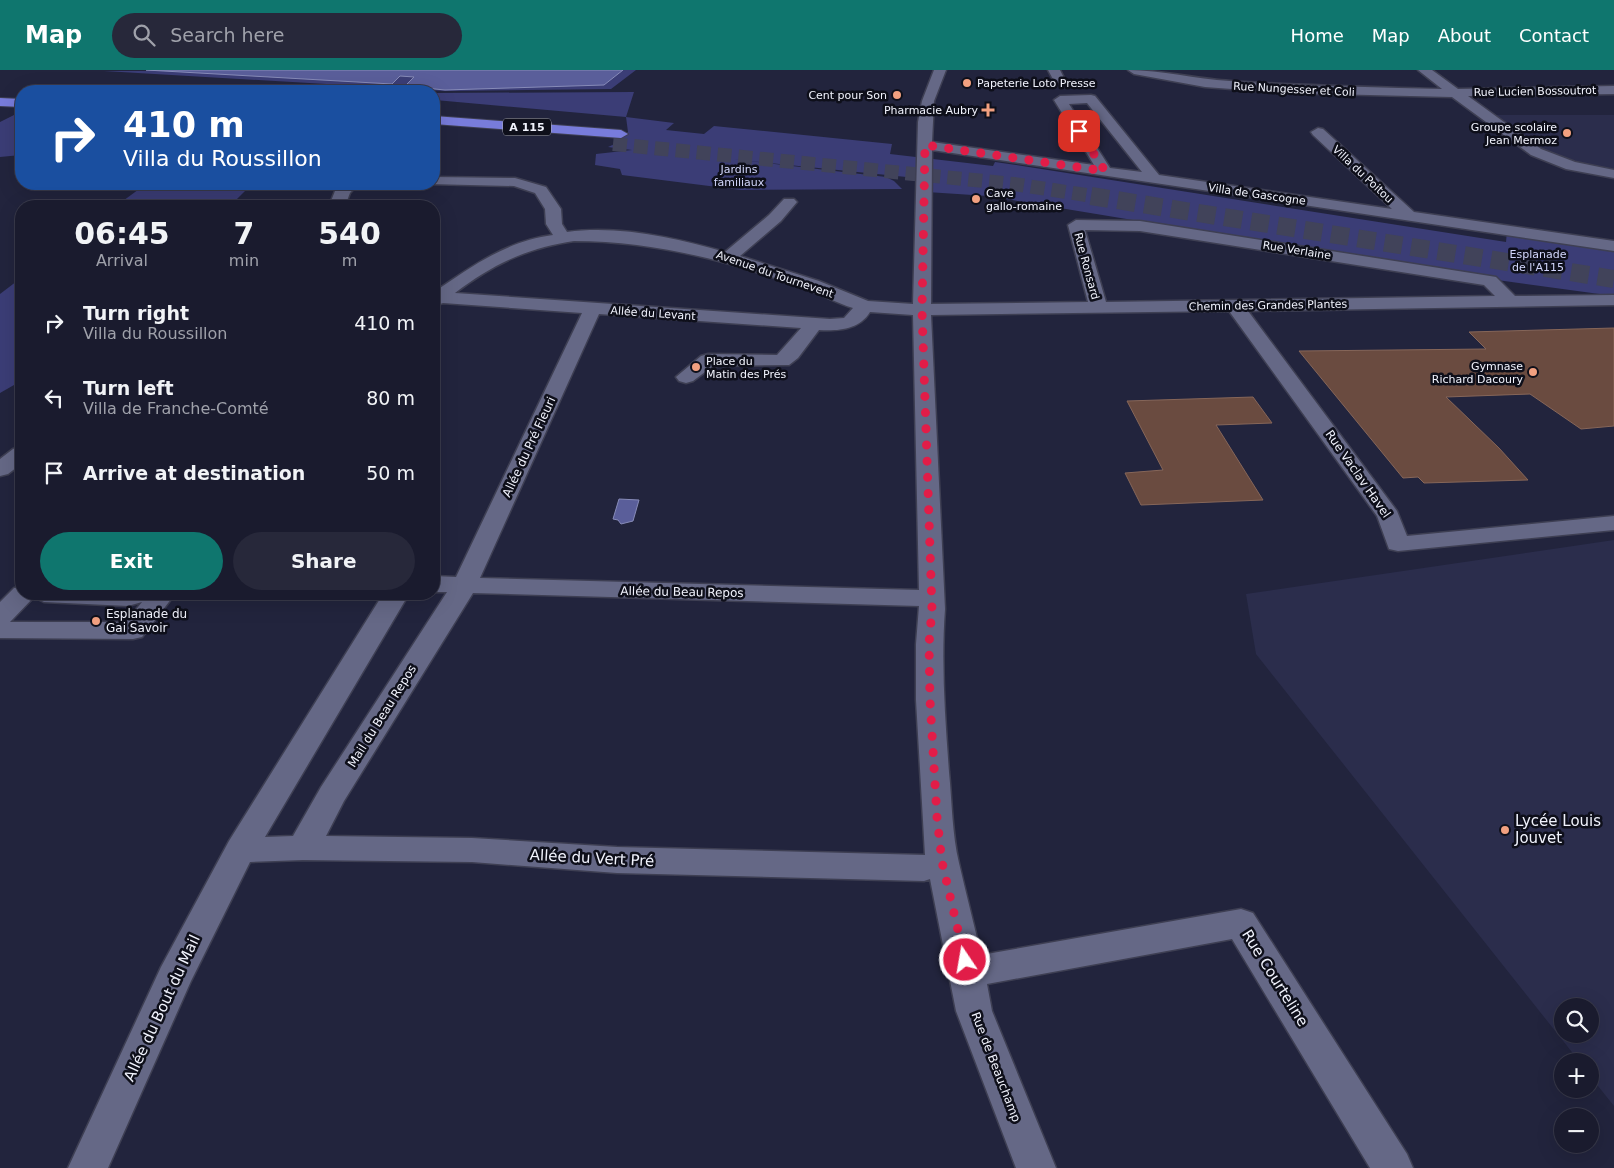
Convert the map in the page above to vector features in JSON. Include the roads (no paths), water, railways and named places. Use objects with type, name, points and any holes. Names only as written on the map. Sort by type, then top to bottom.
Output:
[{"type":"highway","points":[[0,102],[15,103]]},
{"type":"highway","points":[[0,108],[15,109]]},
{"type":"highway","name":"A 115","points":[[440,121],[617,139],[440,127]]},
{"type":"street","name":"Rue de Beauchamp","points":[[940,70],[928,101],[925,145],[922,310],[931,598],[930,700],[937,817],[942,862],[974,1012],[1036,1168]]},
{"type":"street","name":"Rue Nungesser et Coli","points":[[1134,70],[1205,83],[1261,88],[1456,93]]},
{"type":"street","points":[[1424,70],[1536,152],[1571,166],[1594,172],[1614,174]]},
{"type":"street","points":[[1250,76],[1261,88]]},
{"type":"street","name":"Rue Lucien Bossoutrot","points":[[1456,93],[1614,90]]},
{"type":"street","points":[[1105,171],[1060,100],[1091,99],[1155,179]]},
{"type":"street","name":"Villa du Poitou","points":[[1318,132],[1409,216]]},
{"type":"street","name":"Villa de Gascogne","points":[[925,145],[1614,246]]},
{"type":"street","points":[[1594,172],[1614,185]]},
{"type":"street","points":[[440,181],[515,182],[541,190],[553,210],[554,224],[563,238]]},
{"type":"street","points":[[730,257],[775,218],[789,202]]},
{"type":"street","name":"Rue Verlaine","points":[[1076,225],[1140,226],[1490,280],[1509,300]]},
{"type":"street","name":"Rue Ronsard","points":[[1076,225],[1098,307]]},
{"type":"street","points":[[1508,230],[1508,247]]},
{"type":"street","name":"Avenue du Tournevent","points":[[440,295],[468,275],[498,258],[541,242],[563,238],[621,238],[730,257],[815,286],[863,306],[922,310]]},
{"type":"street","name":"Allée du Levant","points":[[440,299],[830,325],[851,323],[860,316],[863,306]]},
{"type":"street","name":"Chemin des Grandes Plantes","points":[[922,310],[1509,300],[1614,300]]},
{"type":"street","name":"Rue Vaclav Havel","points":[[1235,306],[1389,516],[1398,544],[1614,524]]},
{"type":"street","name":"Allée du Pré Fleuri","points":[[464,586],[594,308]]},
{"type":"street","points":[[686,377],[708,360],[782,361],[791,354],[814,324]]},
{"type":"street","points":[[0,469],[15,458]]},
{"type":"street","name":"Allée du Beau Repos","points":[[440,584],[931,598]]},
{"type":"street","name":"Mail du Beau Repos","points":[[303,848],[332,795],[464,586]]},
{"type":"street","points":[[0,592],[15,593]]},
{"type":"street","points":[[0,617],[16,600]]},
{"type":"street","points":[[0,630],[133,631],[157,600]]},
{"type":"street","points":[[240,850],[392,600]]},
{"type":"street","name":"Allée du Vert Pré","points":[[240,850],[303,848],[472,850],[617,860],[924,868],[942,862]]},
{"type":"street","name":"Allée du Bout du Mail","points":[[88,1168],[174,978],[240,850]]},
{"type":"street","name":"Rue Courteline","points":[[967,973],[1241,923],[1393,1168]]},
{"type":"water","points":[[146,70],[623,70],[604,85],[445,90],[440,90],[440,85],[406,85],[414,77],[400,76],[392,84]]},
{"type":"water","points":[[619,499],[639,500],[633,521],[621,524],[618,520],[613,519]]},
{"type":"tunnel","points":[[613,144],[1014,184],[1099,197]]},
{"type":"tunnel","points":[[1091,196],[1614,279]]},
{"type":"place","name":"Papeterie Loto Presse","points":[[967,83]]},
{"type":"place","name":"Cent pour Son","points":[[897,95]]},
{"type":"place","name":"Pharmacie Aubry","points":[[988,110]]},
{"type":"place","name":"Groupe scolaire Jean Mermoz","points":[[1567,133]]},
{"type":"place","name":"Cave gallo-romaine","points":[[976,199]]},
{"type":"place","name":"Place du Matin des Prés","points":[[696,367]]},
{"type":"place","name":"Gymnase Richard Dacoury","points":[[1533,372]]},
{"type":"place","name":"Esplanade du Gai Savoir","points":[[96,621]]},
{"type":"place","name":"Lycée Louis Jouvet","points":[[1505,830]]},
{"type":"park label","name":"Jardins familiaux","points":[[739,175]]},
{"type":"park label","name":"Esplanade de l'A115","points":[[1538,260]]}]
